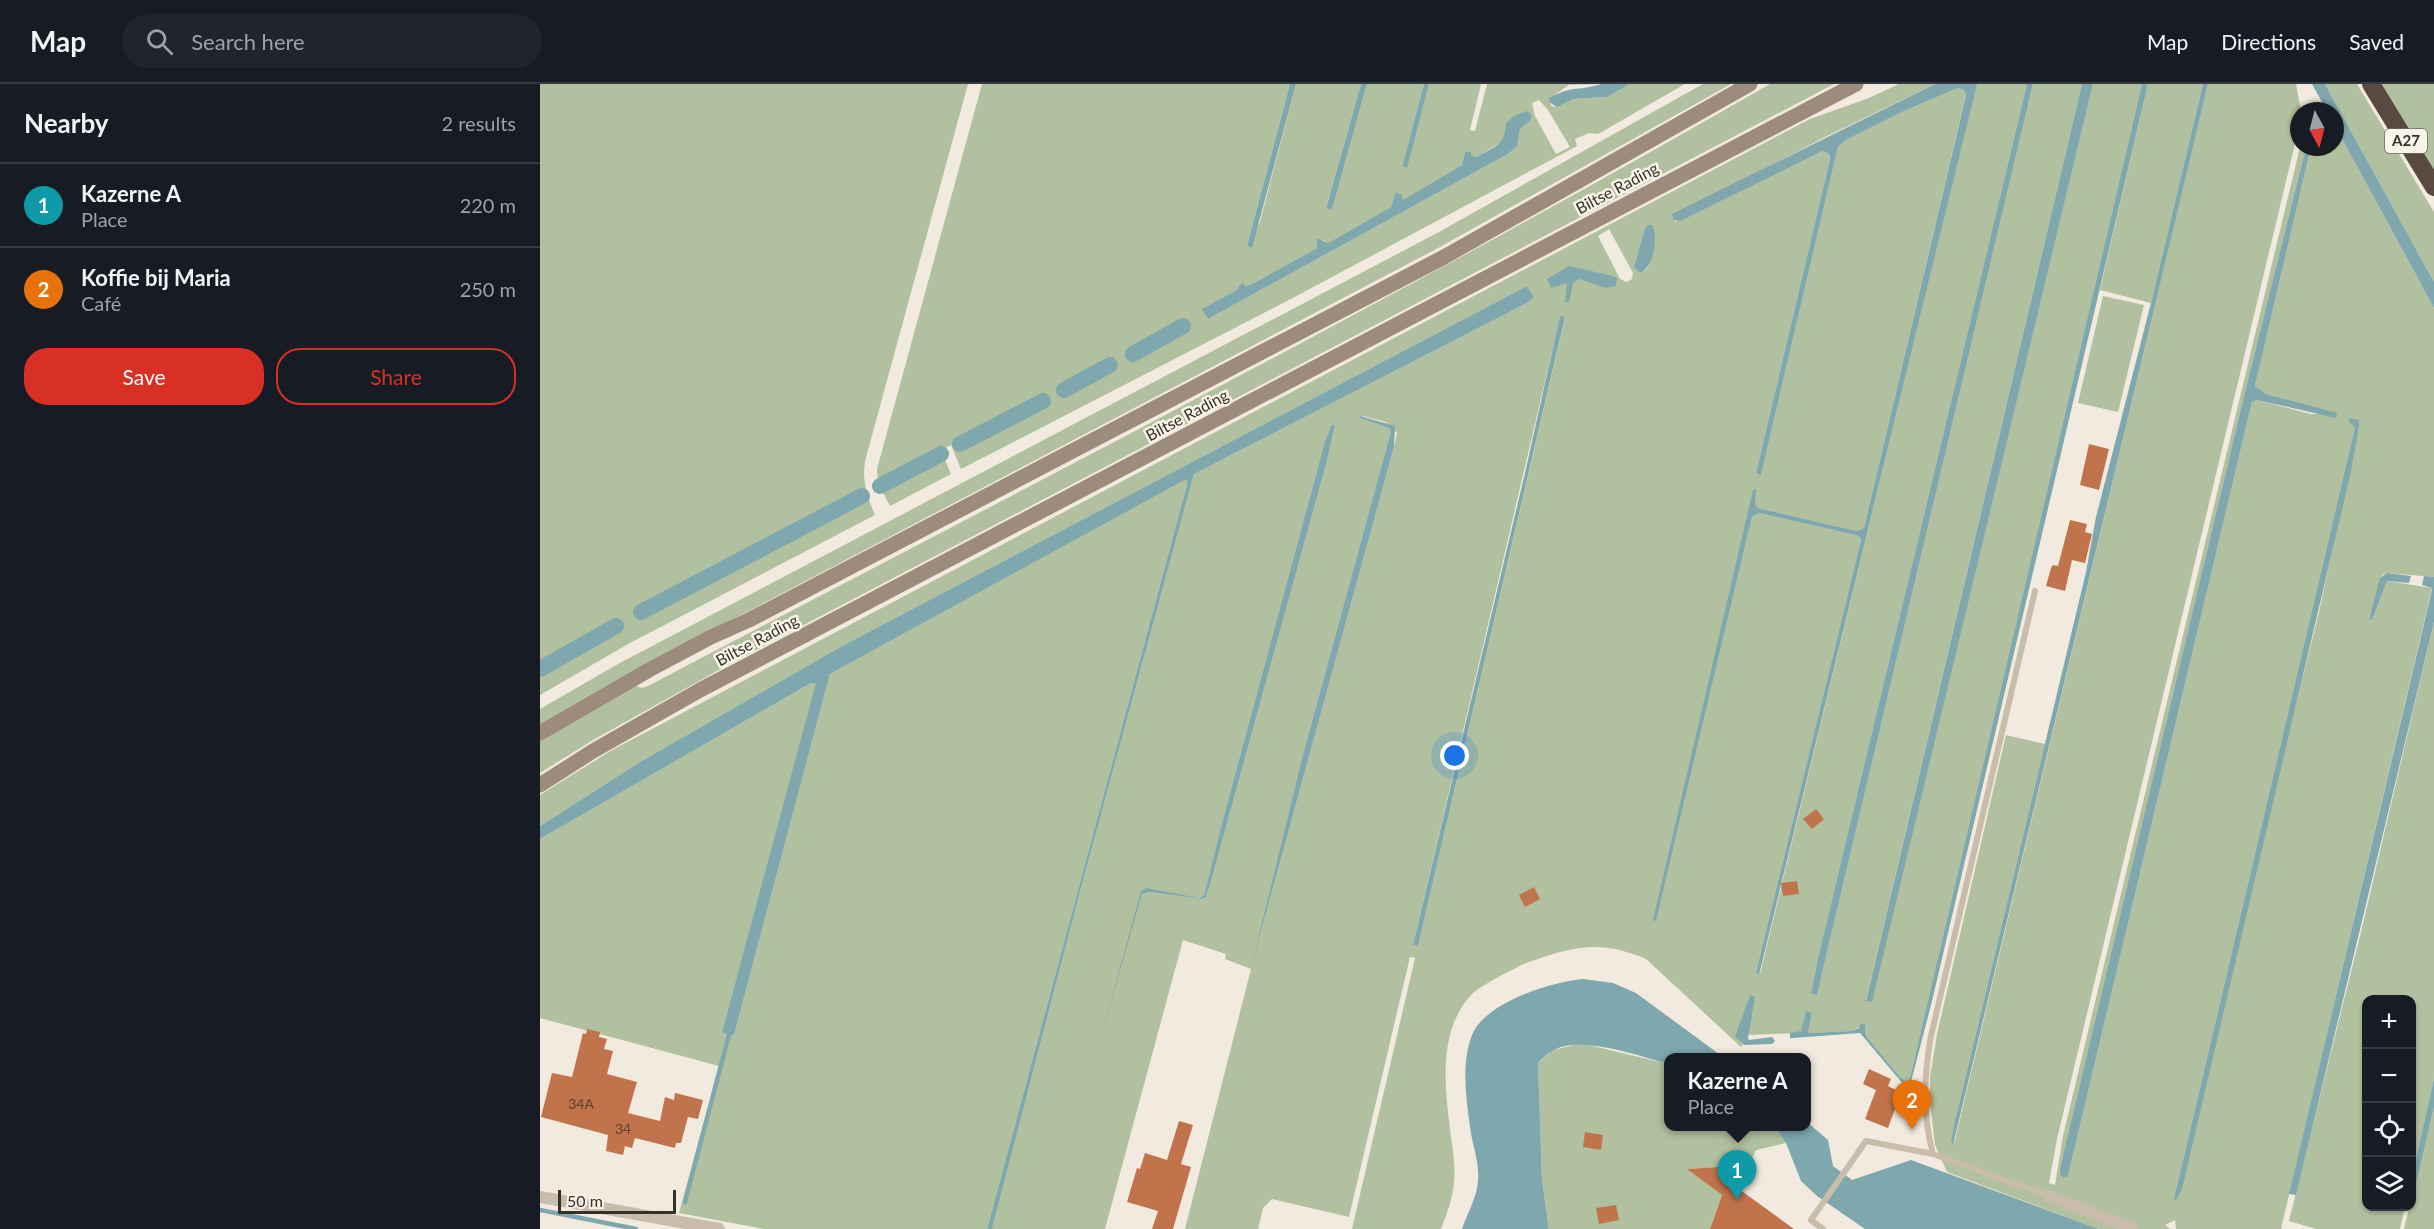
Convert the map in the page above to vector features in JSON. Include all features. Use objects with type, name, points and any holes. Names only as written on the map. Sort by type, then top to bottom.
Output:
[{"type":"highway","name":"A27","points":[[2371,84],[2434,187]]},
{"type":"main road","name":"Biltse Rading","points":[[540,733],[711,637],[760,615],[1444,257],[1750,84]]},
{"type":"main road","name":"Biltse Rading","points":[[540,785],[593,751],[700,690],[1856,84]]},
{"type":"street","points":[[2049,1196],[2133,1229]]},
{"type":"street","points":[[540,1197],[719,1229]]},
{"type":"lane","points":[[1933,1154],[1927,1134],[1924,1088],[1931,1036],[2035,591]]},
{"type":"lane","points":[[1823,1229],[1811,1220],[1866,1141],[1933,1154],[2049,1196]]},
{"type":"green space","points":[[540,84],[968,84],[865,461],[866,488],[875,515],[630,643],[540,695]]},
{"type":"green space","points":[[982,84],[1290,84],[1247,246],[1260,222],[1296,84],[1361,84],[1326,207],[1332,210],[1367,84],[1424,84],[1402,167],[1406,168],[1429,84],[1481,84],[1470,130],[1475,131],[1487,84],[1601,84],[1569,85],[1549,99],[1554,107],[1573,99],[1607,97],[1630,84],[1685,84],[1598,134],[1589,133],[1575,139],[1577,146],[1289,300],[961,469],[951,445],[941,450],[951,474],[890,506],[878,483],[877,469]],"holes":[[[1539,100],[1548,110],[1570,147],[1556,154],[1535,116],[1532,103]],[[1530,121],[1520,129],[1516,146],[1508,154],[1208,319],[1203,309],[1237,290],[1239,285],[1243,283],[1246,286],[1254,283],[1317,248],[1323,240],[1328,243],[1391,207],[1395,193],[1402,201],[1462,165],[1465,152],[1471,152],[1471,155],[1477,157],[1503,141],[1506,136],[1506,123]]]},
{"type":"green space","points":[[1703,84],[1731,84],[1440,247],[690,642],[540,727],[540,709],[618,664],[1439,232]]},
{"type":"green space","points":[[1770,84],[1834,84],[726,666],[593,740],[540,773],[540,740],[635,685],[641,688],[648,686],[1212,391],[1632,163]]},
{"type":"green space","points":[[1899,84],[1935,84],[1825,137],[1672,217],[1675,222],[1823,151],[1829,154],[1830,159],[1756,473],[1761,475],[1838,147],[1846,140],[1904,111],[1958,88],[1964,90],[1966,94],[1864,528],[1857,531],[1758,508],[1755,504],[1755,489],[1656,921],[1752,517],[1759,513],[1859,536],[1861,540],[1756,972],[1760,974],[1976,86],[1977,84],[2027,84],[1811,993],[1820,982],[2033,84],[2082,84],[1866,1000],[1871,1002],[2093,84],[2142,84],[1927,1006],[1910,1078],[1907,1082],[1900,1077],[1866,1036],[1865,1024],[1852,1031],[1808,1033],[1812,1013],[1806,1012],[1799,1033],[1748,1035],[1750,995],[1736,1037],[1743,1045],[1741,1047],[1646,959],[1603,947],[1565,951],[1526,963],[1482,987],[1471,995],[1461,1008],[1454,1023],[1446,1055],[1446,1072],[1454,1181],[1451,1199],[1441,1229],[1352,1229],[1415,958],[1410,957],[1349,1217],[1272,1199],[1263,1208],[1258,1229],[1185,1229],[1251,969],[1225,959],[1226,954],[1183,940],[1105,1229],[992,1229],[1081,888],[1194,474],[1527,303],[1534,297],[1527,286],[842,646],[640,762],[540,826],[540,795],[612,750],[1810,119],[1869,98]],"holes":[[[1645,228],[1650,254],[1649,266],[1640,273],[1634,267]],[[1609,229],[1633,273],[1632,279],[1626,282],[1620,279],[1598,236]],[[1560,317],[1565,318],[1418,946],[1413,945]],[[1362,416],[1386,422],[1397,433],[1254,957],[1302,758],[1391,431],[1389,428],[1361,418]],[[1332,424],[1335,425],[1327,461],[1210,885],[1205,898],[1201,899],[1150,892],[1142,894],[1107,1011],[1143,889],[1199,898],[1204,895],[1325,441]]]},
{"type":"green space","points":[[2148,84],[2203,84],[2151,303],[2100,290]]},
{"type":"green space","points":[[2208,84],[2296,84],[2299,102],[2290,102],[2290,156],[2292,156],[2057,1139],[2049,1183],[2055,1185],[2063,1136],[2298,156],[2304,156],[2245,392],[2060,1174],[2068,1176],[2252,402],[2257,400],[2311,414],[2337,414],[2266,394],[2255,386],[2309,156],[2344,156],[2344,143],[2434,308],[2434,577],[2387,573],[2382,575],[2369,618],[2372,620],[2387,581],[2432,588],[2281,1229],[2176,1229],[2175,1220],[2165,1225],[2170,1229],[2099,1229],[1947,1172],[1935,1145],[1930,1077],[1937,1034],[2006,735],[2045,744],[1956,1117],[1954,1144]],"holes":[[[2355,427],[2359,427],[2319,612],[2174,1199]]]},
{"type":"green space","points":[[2325,84],[2357,84],[2434,212],[2434,282],[2344,119],[2344,102],[2335,102]]},
{"type":"green space","points":[[2375,84],[2434,84],[2434,181]]},
{"type":"green space","points":[[2103,296],[2144,305],[2118,412],[2078,403]]},
{"type":"green space","points":[[1186,478],[1187,485],[987,1229],[764,1229],[679,1213],[719,1066],[540,1018],[540,839],[811,683],[817,683],[722,1032],[730,1036],[734,1035],[830,674]]},
{"type":"green space","points":[[2434,622],[2434,1078],[2416,1159],[2416,995],[2362,995],[2362,1211],[2404,1211],[2400,1229],[2316,1229],[2289,1221],[2361,932]]},
{"type":"green space","points":[[1574,1045],[1589,1045],[1664,1063],[1664,1131],[1778,1131],[1786,1143],[1756,1150],[1749,1165],[1737,1163],[1734,1166],[1688,1169],[1722,1195],[1711,1225],[1716,1229],[1549,1229],[1542,1180],[1538,1063],[1553,1050]]},
{"type":"green space","points":[[2434,1107],[2434,1229],[2404,1229],[2408,1211],[2416,1211],[2416,1180]]},
{"type":"water","points":[[1290,84],[1296,84],[1252,248],[1247,246]]},
{"type":"water","points":[[1361,84],[1367,84],[1332,210],[1326,208]]},
{"type":"water","points":[[1424,84],[1429,84],[1407,168],[1402,167]]},
{"type":"water","points":[[1601,84],[1630,84],[1607,97],[1573,99],[1557,107],[1549,102],[1549,98],[1565,91]]},
{"type":"water","points":[[1935,84],[1977,84],[1759,975],[1756,972],[1861,540],[1859,536],[1759,513],[1752,517],[1656,921],[1653,920],[1753,490],[1756,489],[1755,504],[1758,508],[1857,531],[1864,528],[1966,95],[1964,90],[1958,88],[1904,111],[1846,140],[1838,147],[1761,475],[1756,473],[1830,159],[1829,154],[1823,151],[1680,221],[1673,220],[1672,214]]},
{"type":"water","points":[[2027,84],[2033,84],[1817,995],[1811,993],[1818,958]]},
{"type":"water","points":[[2082,84],[2093,84],[1872,1002],[1866,1001]]},
{"type":"water","points":[[2142,84],[2148,84],[1932,1001],[1911,1082],[1904,1085],[1860,1033],[1790,1038],[1790,1033],[1801,1031],[1806,1011],[1812,1013],[1808,1033],[1852,1031],[1859,1028],[1861,1024],[1865,1024],[1866,1036],[1900,1077],[1907,1082],[1910,1078]]},
{"type":"water","points":[[2203,84],[2208,84],[1953,1145],[1951,1141],[1956,1117],[2086,572],[2096,517],[2151,303]]},
{"type":"water","points":[[2312,84],[2325,84],[2335,102],[2322,102]]},
{"type":"water","points":[[1527,111],[1532,115],[1530,121],[1520,129],[1517,146],[1508,154],[1208,319],[1202,309],[1237,290],[1239,285],[1243,283],[1246,286],[1254,283],[1317,248],[1317,238],[1328,243],[1391,207],[1395,193],[1401,194],[1403,200],[1462,165],[1465,152],[1471,152],[1471,155],[1477,157],[1494,147],[1504,136],[1506,123],[1514,116]]},
{"type":"water","points":[[2344,119],[2434,282],[2434,308],[2344,143]]},
{"type":"water","points":[[2304,156],[2309,156],[2255,386],[2266,394],[2337,413],[2336,418],[2257,400],[2252,402],[2068,1176],[2063,1178],[2060,1174],[2061,1165],[2245,392]]},
{"type":"water","points":[[1652,225],[1654,230],[1654,252],[1648,266],[1640,273],[1634,267],[1645,228]]},
{"type":"water","points":[[1569,266],[1613,276],[1617,278],[1616,286],[1606,288],[1579,279],[1573,283],[1569,302],[1565,302],[1567,283],[1551,288],[1547,279]]},
{"type":"water","points":[[1527,286],[1534,297],[1527,303],[1194,474],[1081,888],[992,1229],[987,1229],[1187,485],[1186,479],[830,674],[734,1035],[730,1036],[722,1032],[816,683],[811,683],[540,839],[540,826],[640,762],[842,646]]},
{"type":"water","points":[[1560,316],[1565,317],[1418,946],[1413,945],[1525,473]]},
{"type":"water","points":[[1360,416],[1395,426],[1394,447],[1251,968],[1302,758],[1391,431],[1389,428],[1360,418]]},
{"type":"water","points":[[2350,418],[2359,420],[2359,427],[2350,476],[2182,1189],[2176,1200],[2174,1199],[2355,427],[2349,422]]},
{"type":"water","points":[[1332,424],[1335,425],[1327,461],[1210,885],[1205,898],[1201,899],[1150,892],[1142,894],[1101,1036],[1141,891],[1146,888],[1199,898],[1204,895],[1325,441]]},
{"type":"water","points":[[2387,573],[2411,576],[2409,583],[2387,581],[2372,620],[2369,619],[2380,578]]},
{"type":"water","points":[[2424,576],[2434,577],[2434,622],[2296,1195],[2289,1194],[2432,590],[2422,585]]},
{"type":"water","points":[[1583,979],[1613,983],[1636,993],[1718,1053],[1664,1053],[1664,1063],[1593,1046],[1564,1046],[1550,1052],[1538,1063],[1542,1180],[1549,1229],[1462,1229],[1474,1199],[1478,1181],[1465,1081],[1466,1057],[1472,1035],[1479,1023],[1504,1004],[1537,989]]},
{"type":"water","points":[[1750,995],[1755,997],[1748,1038],[1749,1040],[1772,1037],[1775,1041],[1772,1044],[1744,1045],[1735,1037]]},
{"type":"water","points":[[2434,1078],[2434,1107],[2416,1183],[2416,1159]]},
{"type":"water","points":[[1811,1125],[1828,1140],[1833,1166],[1852,1180],[1911,1160],[2099,1229],[1865,1229],[1817,1196],[1801,1181],[1786,1143],[1778,1131],[1811,1131]]},
{"type":"building","points":[[2089,444],[2109,449],[2099,490],[2080,485]]},
{"type":"building","points":[[2070,520],[2087,524],[2085,532],[2092,534],[2085,563],[2072,560],[2065,591],[2046,586],[2051,568],[2053,565],[2058,566]]},
{"type":"building","points":[[1816,809],[1824,819],[1812,829],[1803,819]]},
{"type":"building","points":[[1797,881],[1799,894],[1783,896],[1781,883]]},
{"type":"building","points":[[1534,887],[1540,899],[1525,907],[1519,895]]},
{"type":"building","points":[[587,1029],[600,1032],[599,1037],[607,1039],[604,1049],[613,1051],[607,1074],[637,1082],[628,1113],[660,1121],[665,1097],[674,1100],[675,1093],[703,1100],[698,1119],[688,1117],[681,1143],[676,1143],[675,1148],[635,1138],[632,1148],[625,1146],[623,1155],[606,1151],[608,1135],[541,1117],[552,1073],[572,1077],[583,1033],[586,1034]]},
{"type":"building","points":[[1869,1069],[1891,1079],[1888,1086],[1906,1095],[1900,1111],[1895,1109],[1888,1128],[1865,1119],[1876,1090],[1863,1084]]},
{"type":"building","points":[[1179,1121],[1193,1125],[1181,1164],[1191,1167],[1173,1229],[1152,1229],[1158,1211],[1127,1202],[1137,1168],[1140,1169],[1145,1153],[1167,1160]]},
{"type":"building","points":[[1585,1132],[1603,1135],[1601,1150],[1583,1147]]},
{"type":"building","points":[[1734,1166],[1725,1179],[1794,1229],[1710,1229],[1722,1195],[1687,1169]]},
{"type":"building","points":[[1616,1205],[1619,1220],[1599,1224],[1596,1208]]},
{"type":"waterway","points":[[1133,354],[1183,326]]},
{"type":"waterway","points":[[1064,390],[1110,365]]},
{"type":"waterway","points":[[960,444],[1043,401]]},
{"type":"waterway","points":[[880,486],[941,454]]},
{"type":"waterway","points":[[641,612],[862,496]]},
{"type":"waterway","points":[[540,669],[616,626]]},
{"type":"waterway","points":[[685,1202],[730,1031]]},
{"type":"waterway","points":[[540,1210],[636,1229]]},
{"type":"place","name":"Koffie bij Maria","points":[[1912,1130]]},
{"type":"place","name":"Kazerne A","points":[[1737,1200]]}]
